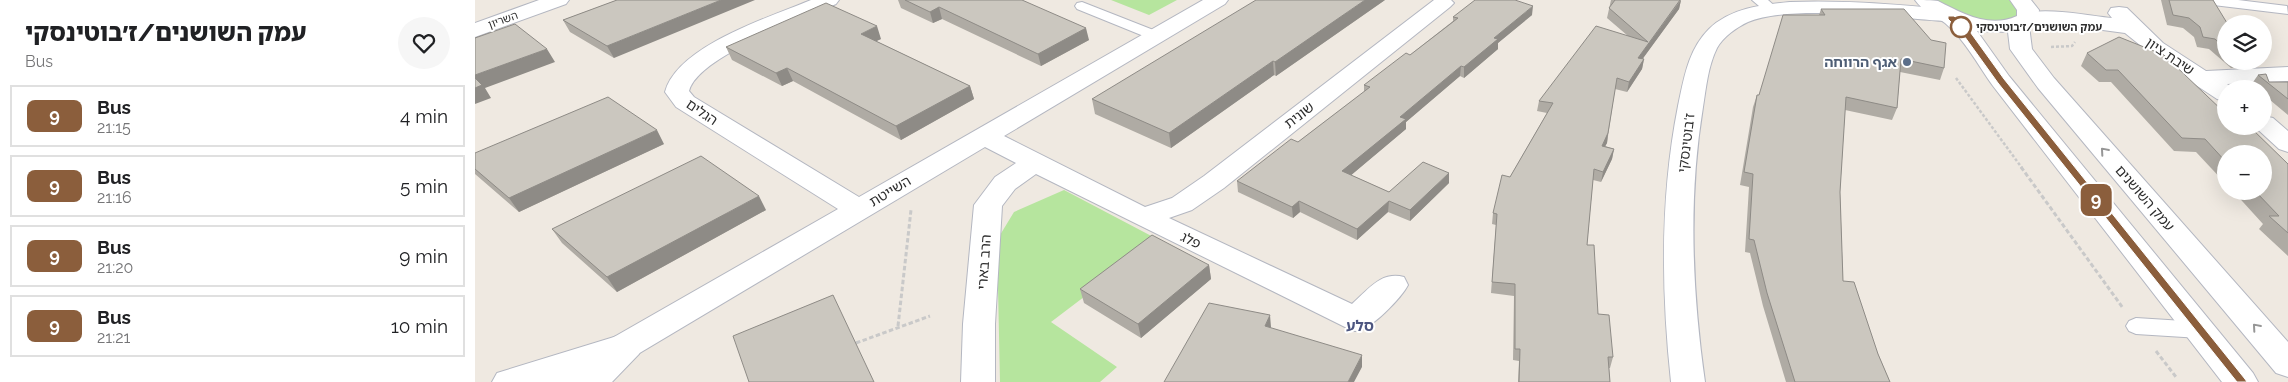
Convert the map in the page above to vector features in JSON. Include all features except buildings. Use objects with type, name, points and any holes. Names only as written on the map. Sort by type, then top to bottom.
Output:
[{"type":"street","name":"השריון","points":[[475,10],[503,0]]},
{"type":"street","name":"השריון","points":[[475,30],[559,0]]},
{"type":"street","name":"הגלים","points":[[829,0],[755,32],[693,66],[681,79],[677,92],[685,102],[859,209]]},
{"type":"street","name":"השייטת","points":[[563,382],[1218,0]]},
{"type":"street","name":"ז'בוטינסקי","points":[[1835,8],[1886,0]]},
{"type":"street","points":[[1925,0],[1965,31],[2001,81],[2241,382]]},
{"type":"street","name":"שונית","points":[[1144,217],[1182,204],[1214,182],[1445,1]]},
{"type":"street","name":"ז'בוטינסקי","points":[[1688,382],[1678,284],[1679,210],[1686,128],[1699,66],[1709,44],[1725,27],[1765,5],[1948,16]]},
{"type":"street","points":[[1948,16],[1983,26],[2024,11],[2073,20],[2122,13]]},
{"type":"street","name":"עמק השושנים","points":[[2024,11],[2021,48],[2046,83],[2288,364]]},
{"type":"street","name":"שיבת ציון","points":[[2122,13],[2147,42],[2217,88]]},
{"type":"street","points":[[2203,78],[2288,74]]},
{"type":"street","points":[[2272,130],[2288,144]]},
{"type":"street","name":"פלג","points":[[983,136],[1144,217],[1356,319],[1393,285]]},
{"type":"street","name":"הרב בארי","points":[[978,382],[979,324],[988,205],[1005,183],[1034,163]]},
{"type":"street","points":[[509,382],[627,345]]},
{"type":"street","points":[[591,382],[627,345]]},
{"type":"lane","points":[[2205,0],[2287,10]]},
{"type":"lane","points":[[1082,6],[1156,36]]},
{"type":"lane","points":[[2136,326],[2200,330]]},
{"type":"path","points":[[1957,78],[2175,377]]},
{"type":"path","points":[[898,326],[915,176]]},
{"type":"path","points":[[856,343],[898,326],[930,316]]},
{"type":"green space","points":[[1111,0],[1177,0],[1149,15]]},
{"type":"green space","points":[[1935,0],[2009,0],[2017,8],[2016,16],[1997,22],[1977,20],[1938,5]]},
{"type":"green space","points":[[1064,190],[1159,240],[1051,322],[1117,367],[1100,382],[1000,382],[997,240],[1014,212]]},
{"type":"bus line","name":"9","points":[[1951,18],[1965,31],[2001,81],[2241,382]]},
{"type":"place","name":"עמק השושנים/ז׳בוטינסקי","points":[[1961,27]]},
{"type":"place","name":"אגף הרווחה","points":[[1907,62]]},
{"type":"district","name":"סלע","points":[[1360,326]]}]
